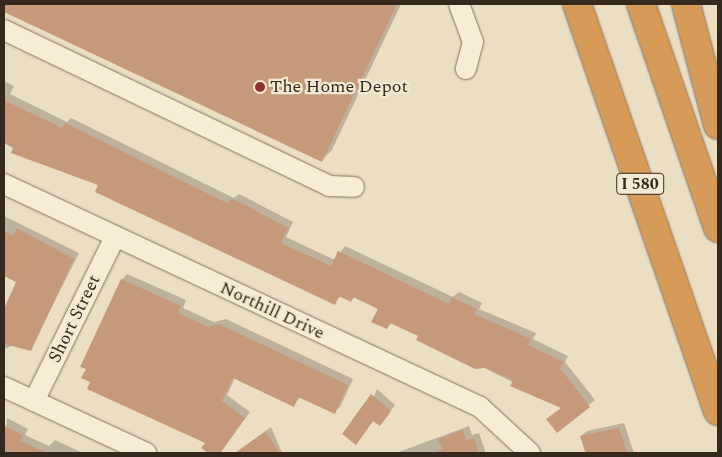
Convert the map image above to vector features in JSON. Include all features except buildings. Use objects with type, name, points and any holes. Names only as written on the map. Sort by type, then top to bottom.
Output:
[{"type":"highway","points":[[561,4],[702,364]]},
{"type":"highway","name":"I 580","points":[[577,4],[718,411]]},
{"type":"highway","points":[[641,4],[718,228]]},
{"type":"highway","points":[[686,4],[718,125]]},
{"type":"street","points":[[459,4],[473,42],[466,69]]},
{"type":"street","points":[[4,30],[329,186],[354,188]]},
{"type":"street","name":"Northill Drive","points":[[4,184],[480,408],[530,453]]},
{"type":"street","name":"Short Street","points":[[34,401],[115,237]]},
{"type":"street","points":[[4,387],[146,453]]},
{"type":"place","name":"The Home Depot","points":[[260,87]]}]
